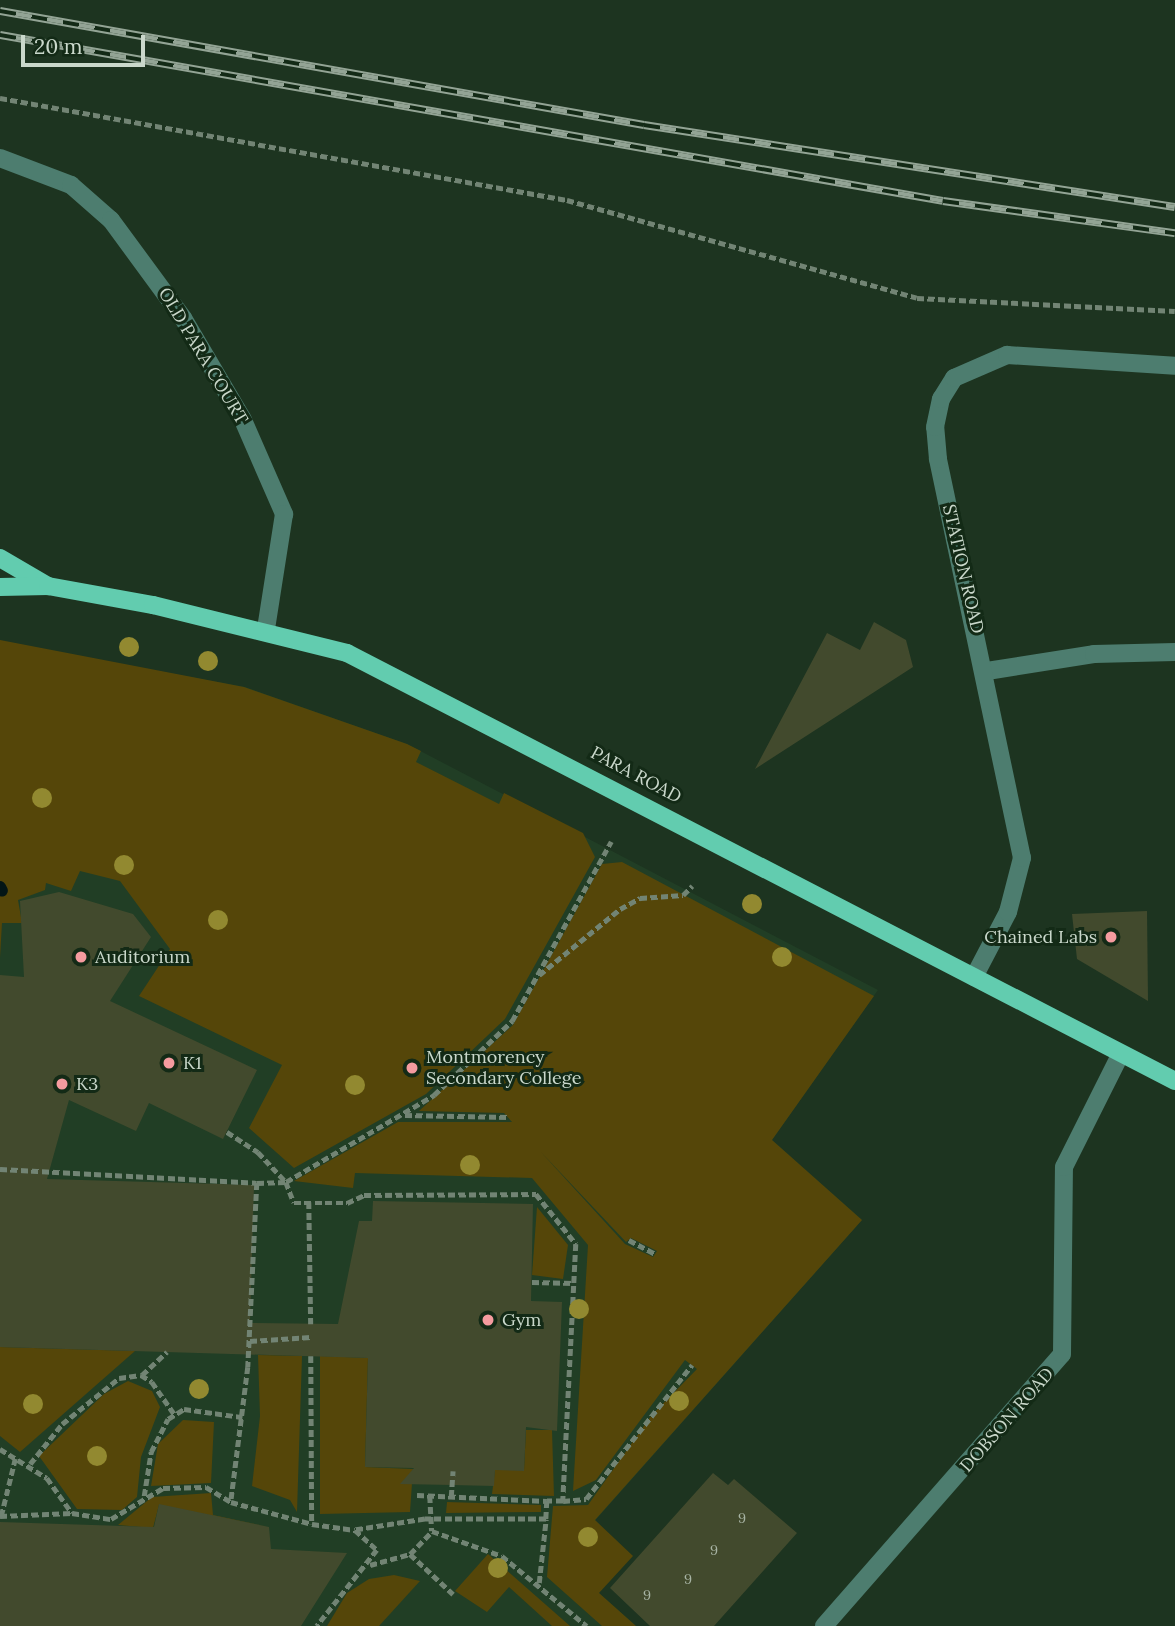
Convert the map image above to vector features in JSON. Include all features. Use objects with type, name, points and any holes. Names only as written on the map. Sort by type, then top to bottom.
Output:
[{"type":"main road","name":"PARA ROAD","points":[[0,558],[48,586]]},
{"type":"main road","name":"PARA ROAD","points":[[0,587],[48,586],[266,629],[347,653],[484,720],[1175,1081]]},
{"type":"street","name":"OLD PARA COURT","points":[[0,158],[71,185],[111,220],[183,318],[243,420],[284,514],[266,629]]},
{"type":"street","name":"STATION ROAD","points":[[974,977],[1008,912],[1022,858],[987,671],[938,459],[935,427],[941,399],[954,378],[1006,355],[1175,366]]},
{"type":"street","points":[[987,671],[1094,654],[1175,652]]},
{"type":"street","name":"DOBSON ROAD","points":[[824,1626],[1062,1354],[1064,1167],[1121,1053]]},
{"type":"path","points":[[0,98],[567,200],[917,298],[1175,311]]},
{"type":"path","points":[[0,1169],[257,1183],[286,1182],[435,1096],[512,1021],[611,842]]},
{"type":"path","points":[[535,978],[620,909],[640,898],[683,895],[692,886]]},
{"type":"path","points":[[404,1115],[509,1117]]},
{"type":"path","points":[[227,1132],[258,1152],[286,1182],[294,1203],[346,1203],[364,1195],[536,1194],[576,1244],[563,1501]]},
{"type":"path","points":[[231,1502],[250,1341],[257,1183]]},
{"type":"path","points":[[309,1202],[311,1324]]},
{"type":"path","points":[[629,1240],[655,1254]]},
{"type":"path","points":[[532,1282],[574,1283]]},
{"type":"path","points":[[250,1341],[311,1337]]},
{"type":"path","points":[[30,1464],[98,1392],[119,1378],[141,1375],[167,1352]]},
{"type":"path","points":[[311,1356],[312,1524]]},
{"type":"path","points":[[418,1495],[547,1501],[586,1499],[692,1365]]},
{"type":"path","points":[[141,1375],[162,1391],[175,1415]]},
{"type":"path","points":[[144,1497],[159,1432],[175,1415],[203,1410],[242,1417]]},
{"type":"path","points":[[0,1449],[30,1464],[72,1513]]},
{"type":"path","points":[[15,1458],[0,1516],[72,1513],[111,1519],[163,1488],[206,1487],[231,1502],[312,1524],[355,1530],[429,1519],[546,1519]]},
{"type":"path","points":[[452,1497],[453,1471]]},
{"type":"path","points":[[430,1496],[429,1519],[432,1531]]},
{"type":"path","points":[[539,1583],[547,1501]]},
{"type":"path","points":[[317,1626],[330,1603],[369,1565],[377,1550],[355,1530]]},
{"type":"path","points":[[432,1531],[502,1556],[539,1583],[587,1626]]},
{"type":"path","points":[[369,1565],[410,1554],[432,1531]]},
{"type":"path","points":[[410,1554],[453,1594]]},
{"type":"shaded area","points":[[0,640],[244,687],[407,744],[421,751],[416,762],[499,804],[504,793],[583,833],[595,857],[505,1019],[426,1094],[294,1168],[249,1128],[282,1065],[139,996],[170,949],[120,881],[80,871],[71,891],[46,883],[45,890],[18,900],[22,923],[2,923],[0,958]]},
{"type":"shaded area","name":"Montmorency Secondary College","points":[[0,642],[245,687],[407,744],[878,990],[772,1140],[862,1220],[561,1559],[636,1626],[0,1626]]},
{"type":"shaded area","points":[[622,862],[874,996],[772,1140],[862,1220],[595,1520],[633,1556],[599,1593],[636,1626],[602,1626],[547,1577],[553,1506],[588,1505],[651,1416],[697,1369],[685,1360],[596,1480],[573,1491],[588,1245],[532,1178],[355,1173],[353,1188],[294,1181],[398,1122],[512,1122],[504,1113],[419,1111],[513,1025],[602,864]],"holes":[[[540,1151],[626,1242],[631,1238],[657,1251],[653,1257],[625,1244]]]},
{"type":"shaded area","points":[[537,1207],[568,1245],[563,1279],[532,1275]]},
{"type":"shaded area","points":[[0,1347],[135,1351],[20,1452],[0,1436]]},
{"type":"shaded area","points":[[258,1355],[302,1356],[297,1512],[290,1500],[252,1486],[260,1416]]},
{"type":"shaded area","points":[[320,1356],[368,1358],[365,1467],[413,1469],[410,1512],[320,1514]]},
{"type":"shaded area","points":[[128,1381],[152,1391],[160,1407],[141,1457],[137,1497],[122,1510],[77,1509],[39,1456],[104,1394]]},
{"type":"shaded area","points":[[183,1420],[214,1422],[211,1483],[151,1486],[158,1444]]},
{"type":"shaded area","points":[[526,1430],[552,1430],[554,1496],[492,1494],[495,1470],[524,1470]]},
{"type":"shaded area","points":[[211,1493],[213,1515],[269,1527],[159,1505],[153,1528],[118,1525],[152,1497]]},
{"type":"shaded area","points":[[447,1502],[541,1505],[541,1512],[446,1513]]},
{"type":"shaded area","points":[[488,1554],[570,1626],[552,1626],[509,1587],[487,1612],[455,1591]]},
{"type":"shaded area","points":[[394,1575],[420,1581],[379,1626],[327,1626],[347,1593],[369,1579]]},
{"type":"building","points":[[874,622],[906,640],[913,667],[755,769],[827,633],[860,650]]},
{"type":"building","points":[[59,892],[133,914],[151,937],[110,1001],[257,1070],[223,1139],[149,1103],[136,1131],[69,1100],[47,1179],[254,1185],[250,1323],[338,1324],[359,1221],[372,1221],[373,1201],[533,1204],[531,1301],[562,1302],[557,1431],[526,1427],[524,1471],[495,1470],[494,1486],[400,1484],[414,1468],[365,1467],[368,1358],[0,1347],[0,975],[24,977],[20,901]]},
{"type":"building","name":"Chained Labs","points":[[1147,911],[1148,1001],[1077,959],[1072,914]]},
{"type":"building","points":[[713,1473],[728,1485],[734,1479],[797,1533],[714,1626],[650,1626],[610,1588]]},
{"type":"building","points":[[159,1504],[269,1527],[271,1549],[347,1553],[301,1626],[0,1626],[0,1522],[154,1527]]},
{"type":"waterway","points":[[0,887],[2,891]]},
{"type":"railway","points":[[0,11],[644,125],[1175,207]]},
{"type":"railway","points":[[0,35],[943,201],[1175,233]]},
{"type":"place","name":"Chained Labs","points":[[1111,937]]},
{"type":"place","name":"Auditorium","points":[[81,957]]},
{"type":"place","name":"K1","points":[[169,1063]]},
{"type":"place","name":"Montmorency Secondary College","points":[[412,1068]]},
{"type":"place","name":"K3","points":[[62,1084]]},
{"type":"place","name":"Gym","points":[[488,1320]]}]
